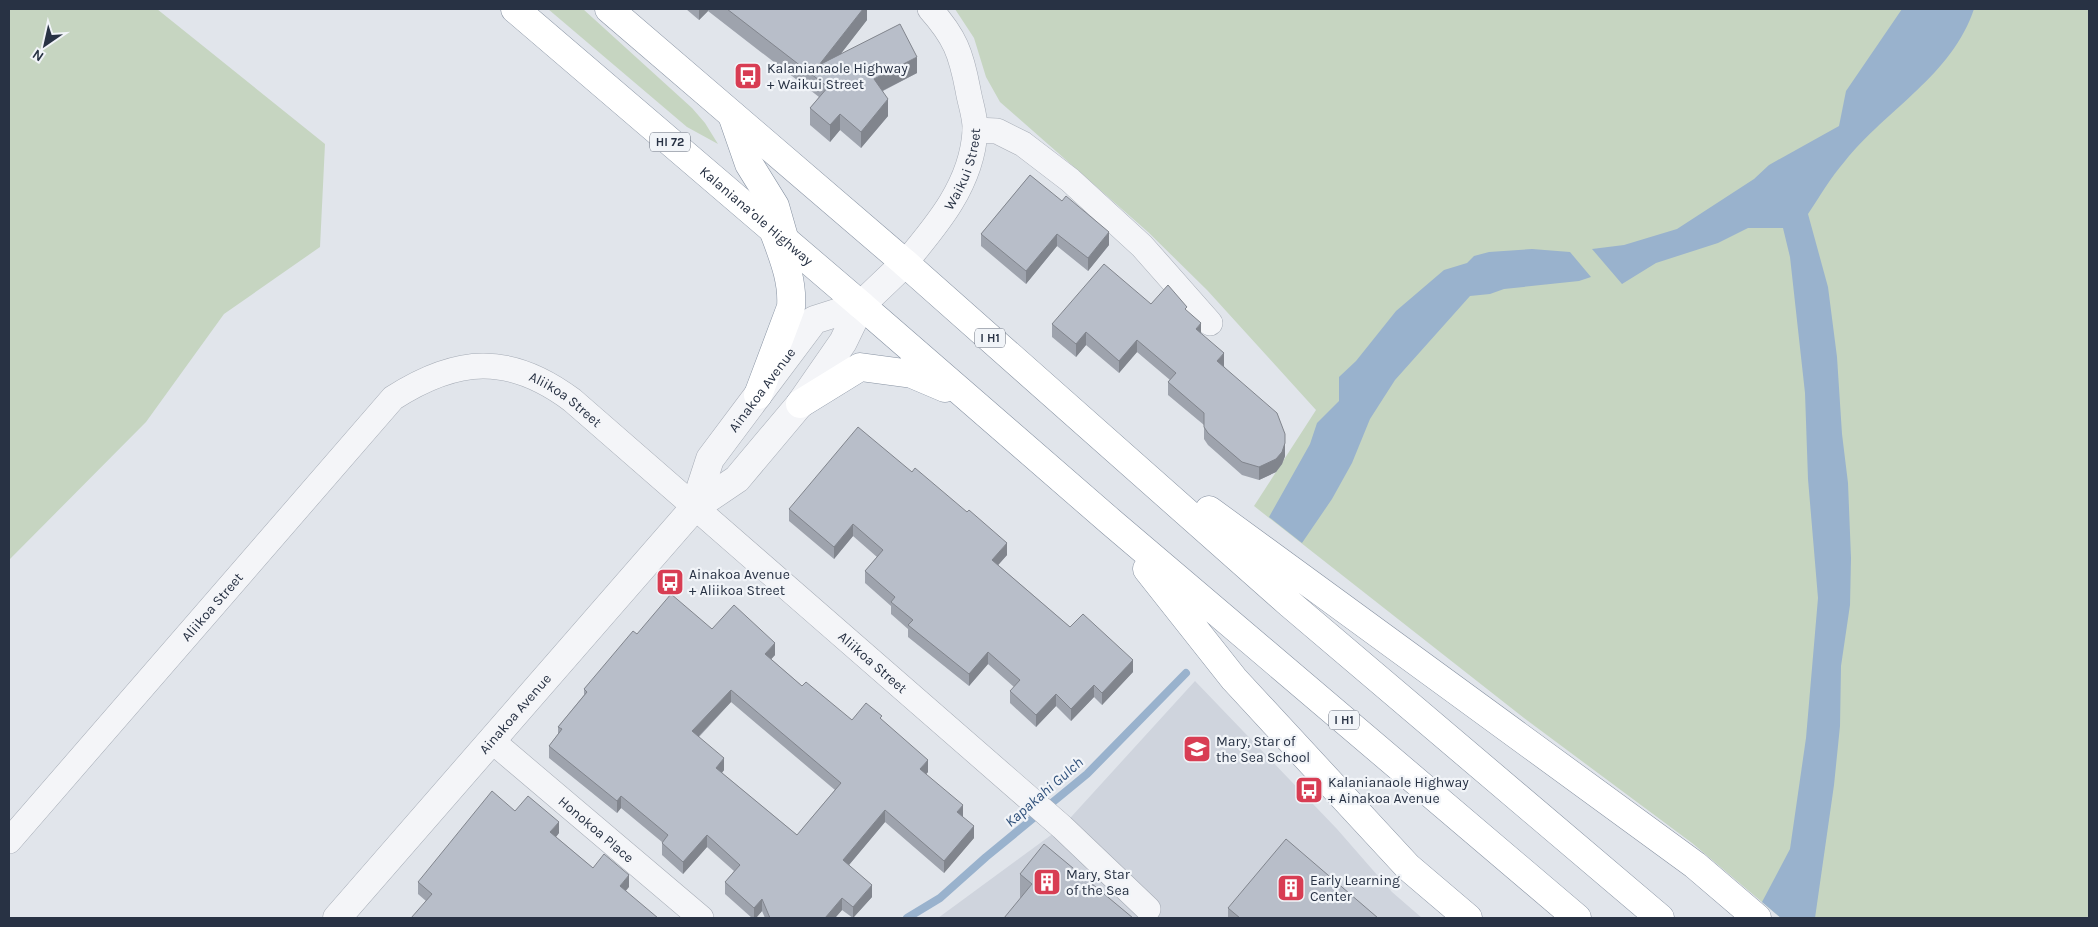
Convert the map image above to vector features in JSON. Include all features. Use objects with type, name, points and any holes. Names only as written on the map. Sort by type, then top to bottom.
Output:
[{"type":"highway","name":"Kalaniana’ole Highway","points":[[515,9],[861,305]]},
{"type":"highway","points":[[609,9],[905,263]]},
{"type":"highway","points":[[731,114],[750,164],[775,206],[792,291],[792,307],[758,395]]},
{"type":"highway","name":"I H1","points":[[905,263],[1290,604],[1660,918]]},
{"type":"highway","name":"I H1","points":[[861,305],[1111,522],[1577,918]]},
{"type":"highway","points":[[800,404],[853,370],[871,366],[912,374],[934,382],[977,406]]},
{"type":"highway","points":[[1076,413],[1695,865],[1757,918]]},
{"type":"highway","points":[[1111,522],[1234,679],[1408,867],[1468,918]]},
{"type":"street","name":"Waikui Street","points":[[905,263],[957,194],[970,162],[975,130],[963,65],[950,31],[930,9]]},
{"type":"street","points":[[975,130],[997,131],[1023,144],[1070,180],[1142,246],[1210,323]]},
{"type":"street","name":"Ainakoa Avenue","points":[[337,918],[490,740],[694,508],[737,479],[800,404],[843,342],[861,305],[905,263]]},
{"type":"street","name":"Ainakoa Avenue","points":[[694,508],[710,459],[814,320],[861,305]]},
{"type":"street","name":"Aliikoa Street","points":[[9,841],[393,398],[419,381],[451,369],[477,365],[524,375],[548,384],[572,400],[1028,800],[1062,827],[1148,909]]},
{"type":"street","name":"Honokoa Place","points":[[490,740],[701,918]]},
{"type":"shaded area","name":"Mary, Star of the Sea School","points":[[1195,681],[1337,829],[1392,892],[1422,918],[938,918],[1062,827]]},
{"type":"green space","points":[[9,9],[157,9],[325,144],[320,247],[224,314],[146,422],[9,560]]},
{"type":"green space","points":[[548,9],[583,9],[692,108],[705,123],[718,144],[687,127]]},
{"type":"green space","points":[[955,9],[2089,9],[2089,918],[1781,918],[1692,843],[1524,718],[1254,506],[1316,410],[1207,290],[1148,232],[1000,102],[986,77],[974,38]]},
{"type":"water","points":[[1902,9],[1974,9],[1964,32],[1935,72],[1862,142],[1845,161],[1808,214],[1828,287],[1837,357],[1842,434],[1848,483],[1851,558],[1850,605],[1841,666],[1840,726],[1834,785],[1815,918],[1781,918],[1762,902],[1790,849],[1806,738],[1818,598],[1808,479],[1805,393],[1790,257],[1783,228],[1748,228],[1718,243],[1656,263],[1622,284],[1592,249],[1624,245],[1677,229],[1754,179],[1769,165],[1839,126],[1846,91]]},
{"type":"water","points":[[1532,249],[1570,252],[1591,277],[1579,281],[1504,289],[1490,294],[1470,296],[1395,380],[1370,419],[1352,463],[1332,499],[1302,543],[1269,517],[1310,444],[1317,423],[1339,401],[1339,377],[1356,361],[1396,311],[1444,270],[1467,263],[1474,256],[1489,252]]},
{"type":"building","points":[[727,9],[863,9],[819,65],[900,24],[917,57],[874,79],[888,99],[861,132],[840,114],[830,125],[810,108],[828,87]]},
{"type":"building","points":[[1030,175],[1062,201],[1066,196],[1109,232],[1088,258],[1057,234],[1026,271],[981,234]]},
{"type":"building","points":[[1104,264],[1151,304],[1168,285],[1187,307],[1185,309],[1201,323],[1196,329],[1224,353],[1217,361],[1277,413],[1285,434],[1285,443],[1282,452],[1276,459],[1259,467],[1242,462],[1208,433],[1204,427],[1204,413],[1168,382],[1176,373],[1137,340],[1119,361],[1086,332],[1076,344],[1052,324]]},
{"type":"building","points":[[858,427],[912,472],[915,468],[967,512],[969,510],[1007,543],[992,560],[1070,627],[1083,614],[1133,660],[1102,693],[1094,685],[1071,709],[1056,694],[1036,715],[1010,691],[1020,680],[988,652],[969,674],[908,625],[913,620],[891,602],[895,597],[865,571],[883,550],[853,524],[834,547],[789,509]]},
{"type":"building","points":[[671,594],[712,629],[734,605],[775,643],[765,654],[802,686],[806,682],[852,720],[866,703],[882,716],[880,718],[928,760],[920,769],[963,805],[957,812],[974,826],[944,861],[885,810],[843,860],[872,885],[853,907],[842,898],[825,918],[770,918],[762,899],[754,908],[725,882],[740,865],[707,835],[683,862],[662,843],[668,835],[621,796],[617,801],[549,746],[562,729],[558,727],[587,692],[584,689],[633,631],[637,634]],"holes":[[[731,690],[841,783],[797,835],[716,768],[724,758],[692,731]]]},
{"type":"building","points":[[492,791],[515,811],[528,796],[559,822],[550,832],[593,868],[604,854],[629,875],[620,886],[658,918],[411,918],[432,894],[418,882]]},
{"type":"building","name":"Early Learning Center","points":[[1286,839],[1378,918],[1240,918],[1228,908]]},
{"type":"building","points":[[1044,844],[1133,918],[1004,918],[1032,884],[1020,874]]},
{"type":"waterway","name":"Kapakahi Gulch","points":[[907,918],[940,898],[986,857],[1087,774],[1186,673]]},
{"type":"place","name":"Kalanianaole Highway + Waikui Street","points":[[748,76]]},
{"type":"place","name":"Ainakoa Avenue + Aliikoa Street","points":[[670,582]]},
{"type":"place","name":"Mary, Star of the Sea School","points":[[1197,749]]},
{"type":"place","name":"Kalanianaole Highway + Ainakoa Avenue","points":[[1309,790]]},
{"type":"place","name":"Mary, Star of the Sea","points":[[1047,882]]},
{"type":"place","name":"Early Learning Center","points":[[1291,888]]}]
